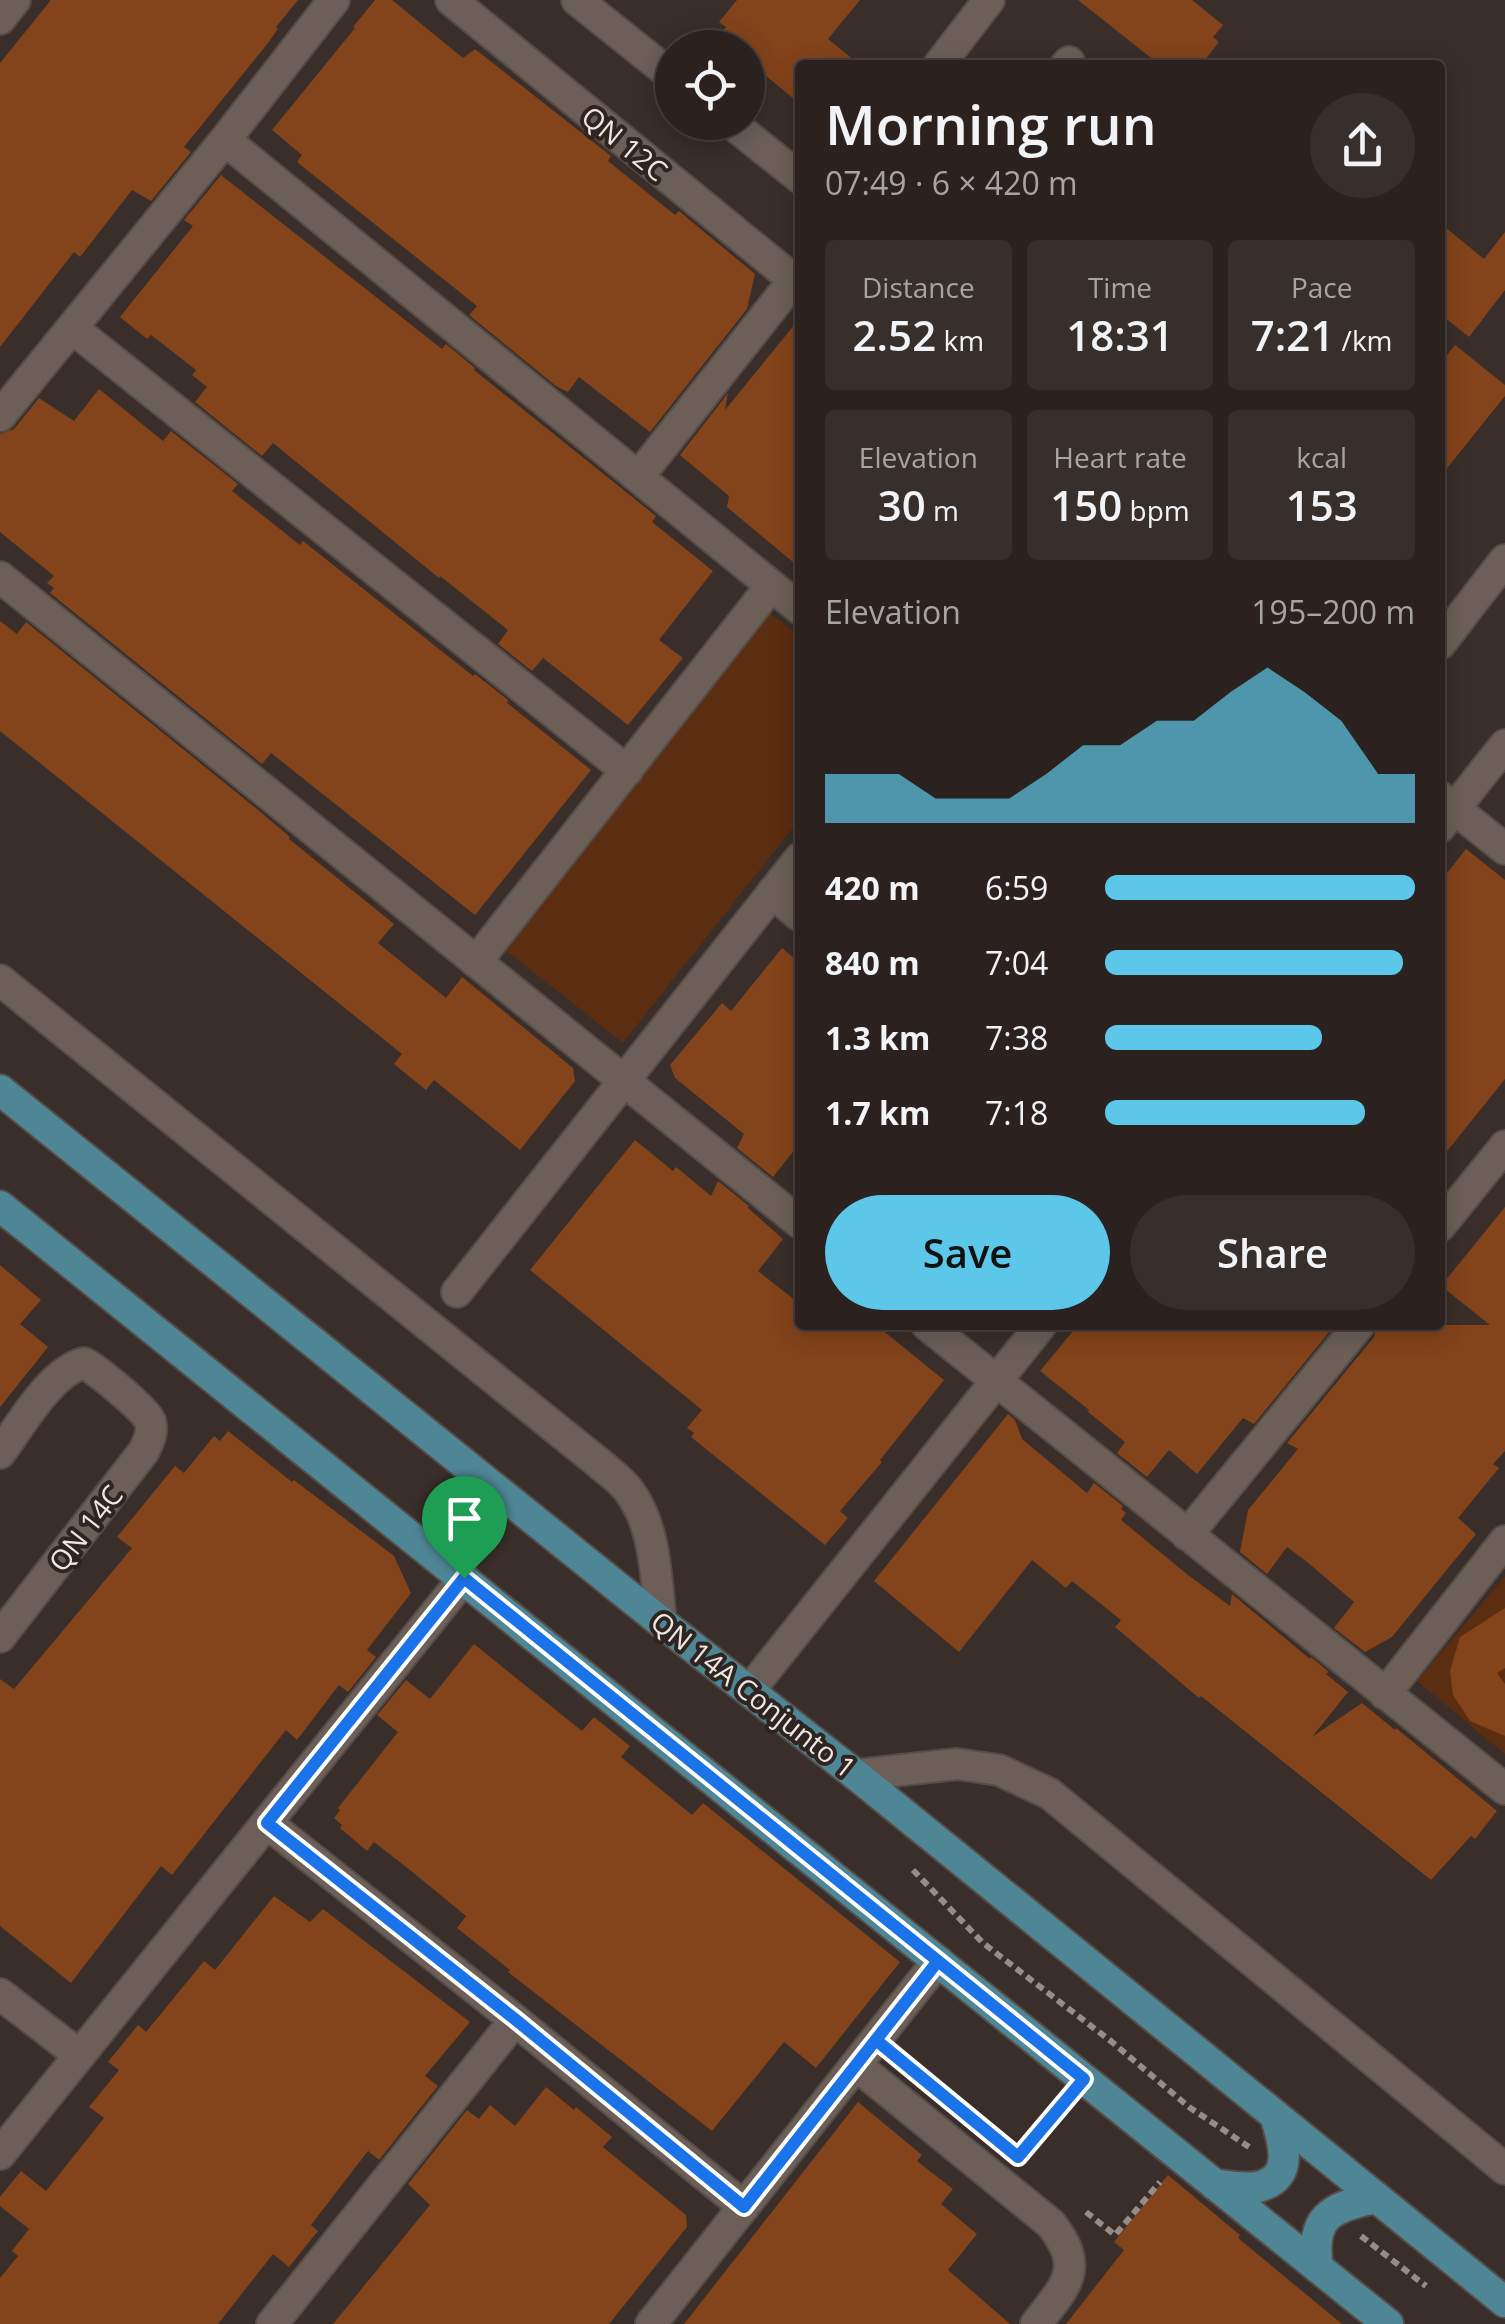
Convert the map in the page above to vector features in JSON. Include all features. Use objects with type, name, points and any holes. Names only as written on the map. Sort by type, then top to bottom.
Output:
[{"type":"main road","name":"QN 14A Conjunto 1","points":[[0,1090],[856,1775],[1505,2302]]},
{"type":"main road","points":[[0,1206],[1388,2324]]},
{"type":"main road","points":[[1216,2184],[1253,2187],[1265,2185],[1278,2175],[1285,2159],[1284,2144],[1274,2116]]},
{"type":"main road","points":[[1318,2268],[1315,2244],[1320,2226],[1332,2212],[1376,2198]]},
{"type":"street","points":[[0,19],[15,0]]},
{"type":"street","points":[[0,416],[334,0]]},
{"type":"street","name":"QN 12C","points":[[451,0],[795,281]]},
{"type":"street","points":[[577,0],[655,62]]},
{"type":"street","points":[[943,60],[989,0]]},
{"type":"street","points":[[225,140],[795,605]]},
{"type":"street","points":[[752,140],[795,174]]},
{"type":"street","points":[[638,476],[795,285]]},
{"type":"street","points":[[72,328],[626,772]]},
{"type":"street","points":[[1445,638],[1505,560]]},
{"type":"street","points":[[0,577],[795,1218]]},
{"type":"street","points":[[476,962],[771,586]]},
{"type":"street","points":[[1505,745],[1445,811],[1505,849]]},
{"type":"street","points":[[457,1292],[795,864]]},
{"type":"street","points":[[772,894],[795,912]]},
{"type":"street","points":[[0,980],[628,1490],[644,1517],[662,1622]]},
{"type":"street","points":[[1445,1221],[1500,1162]]},
{"type":"street","points":[[933,1330],[1505,1789]]},
{"type":"street","points":[[749,1691],[1037,1330]]},
{"type":"street","points":[[1187,1536],[1355,1330]]},
{"type":"street","name":"QN 14C","points":[[0,1453],[50,1386],[74,1366],[84,1364],[95,1369],[152,1424],[144,1451],[4,1622]]},
{"type":"street","points":[[1385,1694],[1505,1541]]},
{"type":"street","points":[[0,2154],[464,1578]]},
{"type":"street","points":[[856,1775],[958,1764],[999,1770],[1050,1794],[1505,2169]]},
{"type":"street","points":[[267,1823],[744,2207]]},
{"type":"street","points":[[651,2324],[938,1961]]},
{"type":"street","points":[[0,1994],[79,2055]]},
{"type":"street","points":[[272,2324],[516,2020]]},
{"type":"street","points":[[856,2065],[1051,2224],[1061,2238],[1070,2253],[1070,2268],[1063,2288],[1036,2324]]},
{"type":"path","points":[[1018,2157],[1084,2079]]},
{"type":"path","points":[[1004,2145],[1032,2168]]},
{"type":"path","points":[[1074,2202],[1115,2236],[1180,2157]]},
{"type":"shaded area","points":[[766,610],[795,633],[795,825],[623,1043],[500,946]]},
{"type":"shaded area","points":[[1505,1576],[1505,1754],[1417,1681]]},
{"type":"building","points":[[51,0],[298,0],[184,147],[191,152],[151,201],[132,190],[80,257],[74,252],[0,347],[0,63]]},
{"type":"building","points":[[375,0],[392,0],[463,58],[475,49],[611,156],[608,161],[675,215],[679,211],[755,274],[747,309],[650,432],[579,377],[568,392],[556,386],[469,315],[477,306],[297,162],[302,155],[272,130]]},
{"type":"building","points":[[737,0],[860,0],[828,39],[854,60],[795,60],[795,100],[765,75],[765,30],[724,30],[726,27],[719,22]]},
{"type":"building","points":[[1078,0],[1192,0],[1223,25],[1213,37],[1219,42],[1205,60],[1154,60]]},
{"type":"building","points":[[221,175],[442,349],[446,344],[656,516],[652,522],[713,571],[659,640],[683,658],[628,725],[543,658],[532,671],[498,644],[508,630],[273,443],[262,456],[195,402],[207,387],[192,375],[196,370],[120,317],[193,226],[184,220]]},
{"type":"building","points":[[1445,227],[1484,259],[1505,232],[1505,290],[1469,337],[1445,318]]},
{"type":"building","points":[[795,324],[795,564],[727,507],[729,496],[680,455],[728,393],[725,410]]},
{"type":"building","points":[[1455,345],[1505,385],[1505,396],[1445,471],[1445,358]]},
{"type":"building","points":[[99,389],[163,441],[171,431],[238,484],[232,491],[475,674],[591,770],[475,915],[271,753],[262,764],[50,593],[54,588],[47,583],[54,576],[0,532],[0,434],[14,429],[39,398],[74,421]]},
{"type":"building","points":[[0,621],[17,634],[26,622],[394,924],[378,943],[446,998],[462,977],[573,1068],[575,1081],[520,1150],[434,1080],[426,1090],[394,1064],[402,1054],[0,731]]},
{"type":"building","points":[[1466,849],[1505,880],[1505,1079],[1445,1154],[1445,876]]},
{"type":"building","points":[[782,948],[795,959],[795,1149],[773,1177],[737,1148],[744,1134],[675,1078],[670,1065],[722,1003],[731,1011]]},
{"type":"building","points":[[635,1140],[711,1196],[718,1181],[783,1239],[758,1271],[795,1300],[795,1330],[882,1330],[944,1380],[840,1511],[848,1518],[825,1545],[691,1437],[694,1433],[687,1428],[702,1410],[530,1270]]},
{"type":"building","points":[[1505,1207],[1505,1451],[1493,1464],[1499,1468],[1458,1518],[1476,1534],[1392,1637],[1365,1652],[1334,1628],[1354,1602],[1306,1561],[1287,1547],[1267,1574],[1240,1552],[1248,1510],[1298,1449],[1287,1443],[1376,1330],[1445,1330],[1445,1325],[1490,1325],[1445,1289],[1445,1281]]},
{"type":"building","points":[[0,1265],[41,1300],[20,1324],[48,1347],[0,1407]]},
{"type":"building","points":[[1074,1330],[1331,1330],[1254,1424],[1243,1418],[1197,1474],[1169,1450],[1147,1477],[1117,1453],[1125,1442],[1040,1371]]},
{"type":"building","points":[[1008,1414],[1015,1420],[1022,1439],[1087,1493],[1094,1483],[1123,1506],[1121,1509],[1126,1513],[1121,1520],[1230,1606],[1232,1594],[1329,1672],[1326,1674],[1348,1692],[1312,1737],[1362,1703],[1497,1811],[1475,1839],[1471,1836],[1431,1880],[1199,1698],[1115,1627],[1121,1620],[1072,1581],[1066,1588],[1032,1560],[959,1652],[874,1581]]},
{"type":"building","points":[[228,1431],[394,1556],[411,1593],[367,1650],[376,1657],[348,1692],[339,1685],[297,1740],[286,1730],[172,1875],[161,1866],[71,1983],[0,1926],[0,1679],[14,1689],[132,1548],[117,1537],[175,1466],[184,1473],[214,1436],[220,1441]]},
{"type":"building","points":[[1505,1608],[1505,1668],[1497,1673],[1505,1684],[1505,1736],[1470,1721],[1453,1695],[1450,1671],[1460,1637]]},
{"type":"building","points":[[474,1644],[582,1731],[594,1717],[630,1746],[621,1757],[692,1815],[703,1803],[900,1962],[816,2068],[784,2042],[712,2131],[457,1928],[466,1916],[410,1870],[374,1842],[367,1851],[340,1828],[342,1825],[334,1818],[338,1808],[398,1732],[377,1715],[406,1680],[430,1699]]},
{"type":"building","points":[[274,1896],[310,1922],[323,1909],[470,2022],[425,2076],[438,2086],[379,2160],[368,2151],[311,2225],[318,2231],[289,2267],[273,2254],[218,2324],[0,2324],[0,2278],[18,2256],[12,2251],[29,2229],[0,2206],[0,2197],[21,2171],[46,2191],[104,2118],[89,2107],[119,2070],[108,2062],[138,2025],[146,2032],[204,1961],[215,1970]]},
{"type":"building","points":[[546,2087],[612,2137],[603,2147],[686,2215],[687,2227],[609,2324],[333,2324],[430,2205],[408,2184],[467,2110],[479,2119],[490,2105],[515,2126]]},
{"type":"building","points":[[858,2102],[922,2155],[917,2161],[953,2189],[941,2204],[977,2234],[948,2270],[1010,2324],[684,2324]]},
{"type":"building","points":[[1168,2175],[1342,2324],[1066,2324],[1124,2250],[1114,2242]]},
{"type":"route","points":[[464,1578],[267,1823],[744,2207],[938,1961],[1084,2079],[1018,2157],[876,2040],[938,1961],[464,1578]]}]
